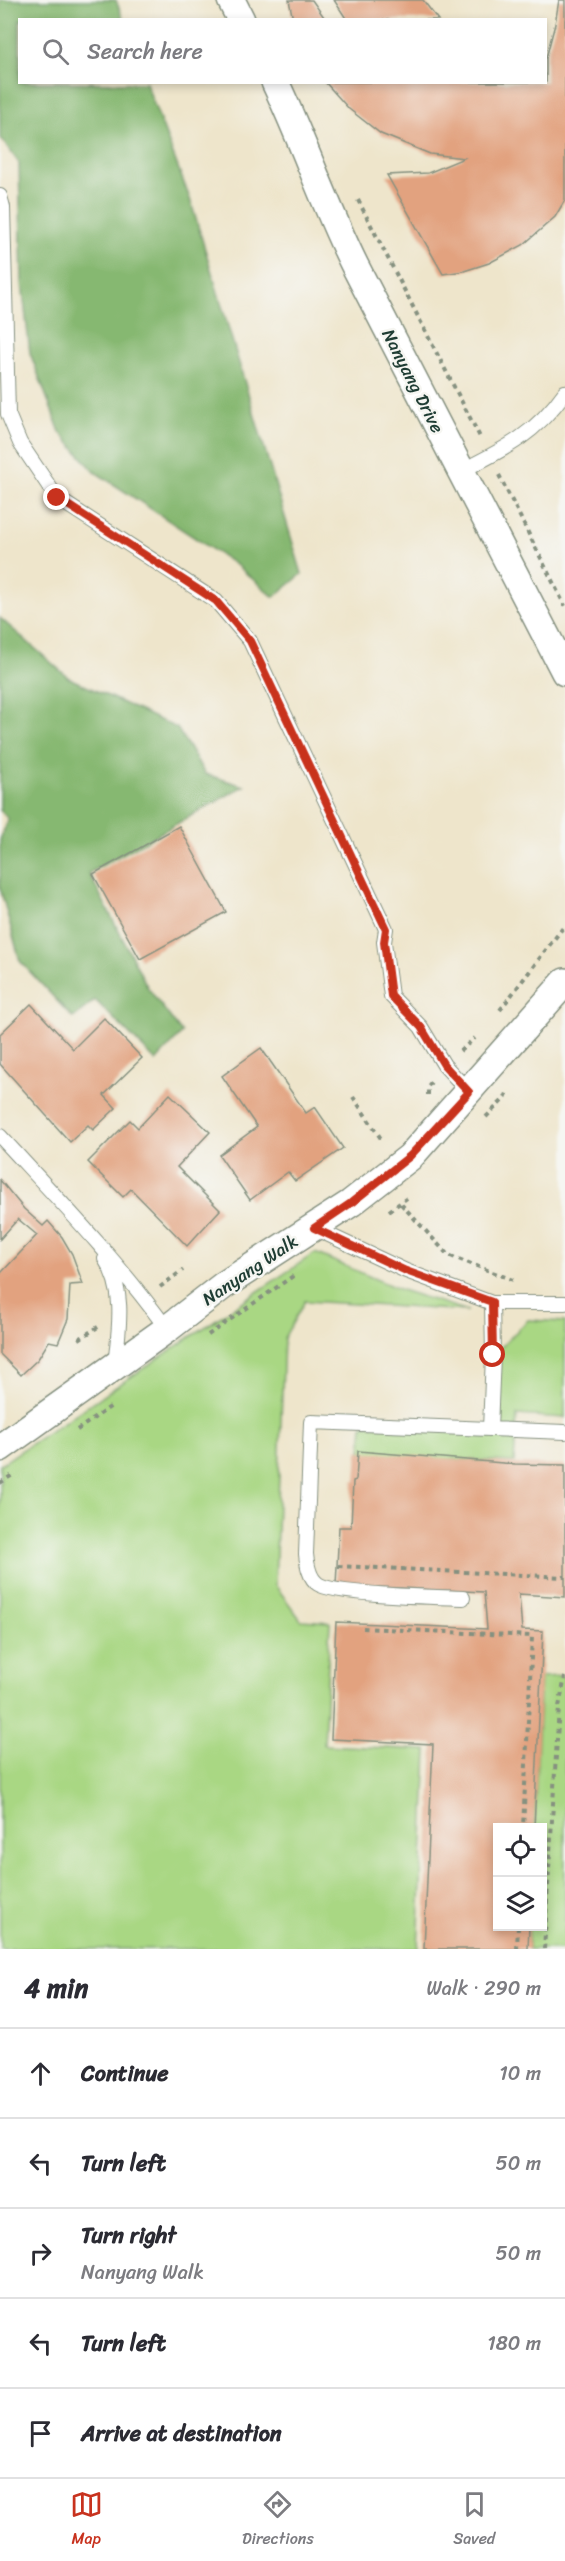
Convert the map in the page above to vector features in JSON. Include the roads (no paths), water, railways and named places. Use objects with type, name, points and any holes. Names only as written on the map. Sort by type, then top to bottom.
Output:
[{"type":"street","points":[[231,0],[241,18]]},
{"type":"street","name":"Nanyang Drive","points":[[276,84],[330,215],[459,472],[565,672]]},
{"type":"street","name":"Nanyang Walk","points":[[0,1448],[167,1329],[224,1285],[351,1203],[410,1156],[562,988]]},
{"type":"lane","points":[[0,196],[3,207],[8,414],[20,443],[57,498],[216,601],[250,641],[386,929],[384,942],[391,996],[421,1027],[444,1065],[469,1092]]},
{"type":"lane","points":[[459,472],[519,441],[550,414],[565,392]]},
{"type":"lane","points":[[0,1136],[84,1227],[145,1298],[167,1329]]},
{"type":"lane","points":[[84,1227],[110,1267],[119,1292],[120,1314],[115,1366]]},
{"type":"lane","points":[[314,1228],[406,1271],[492,1302],[565,1303]]},
{"type":"lane","points":[[490,1430],[493,1355],[492,1302]]},
{"type":"lane","points":[[463,1598],[339,1590],[317,1584],[308,1565],[306,1554],[311,1422],[565,1432]]}]
